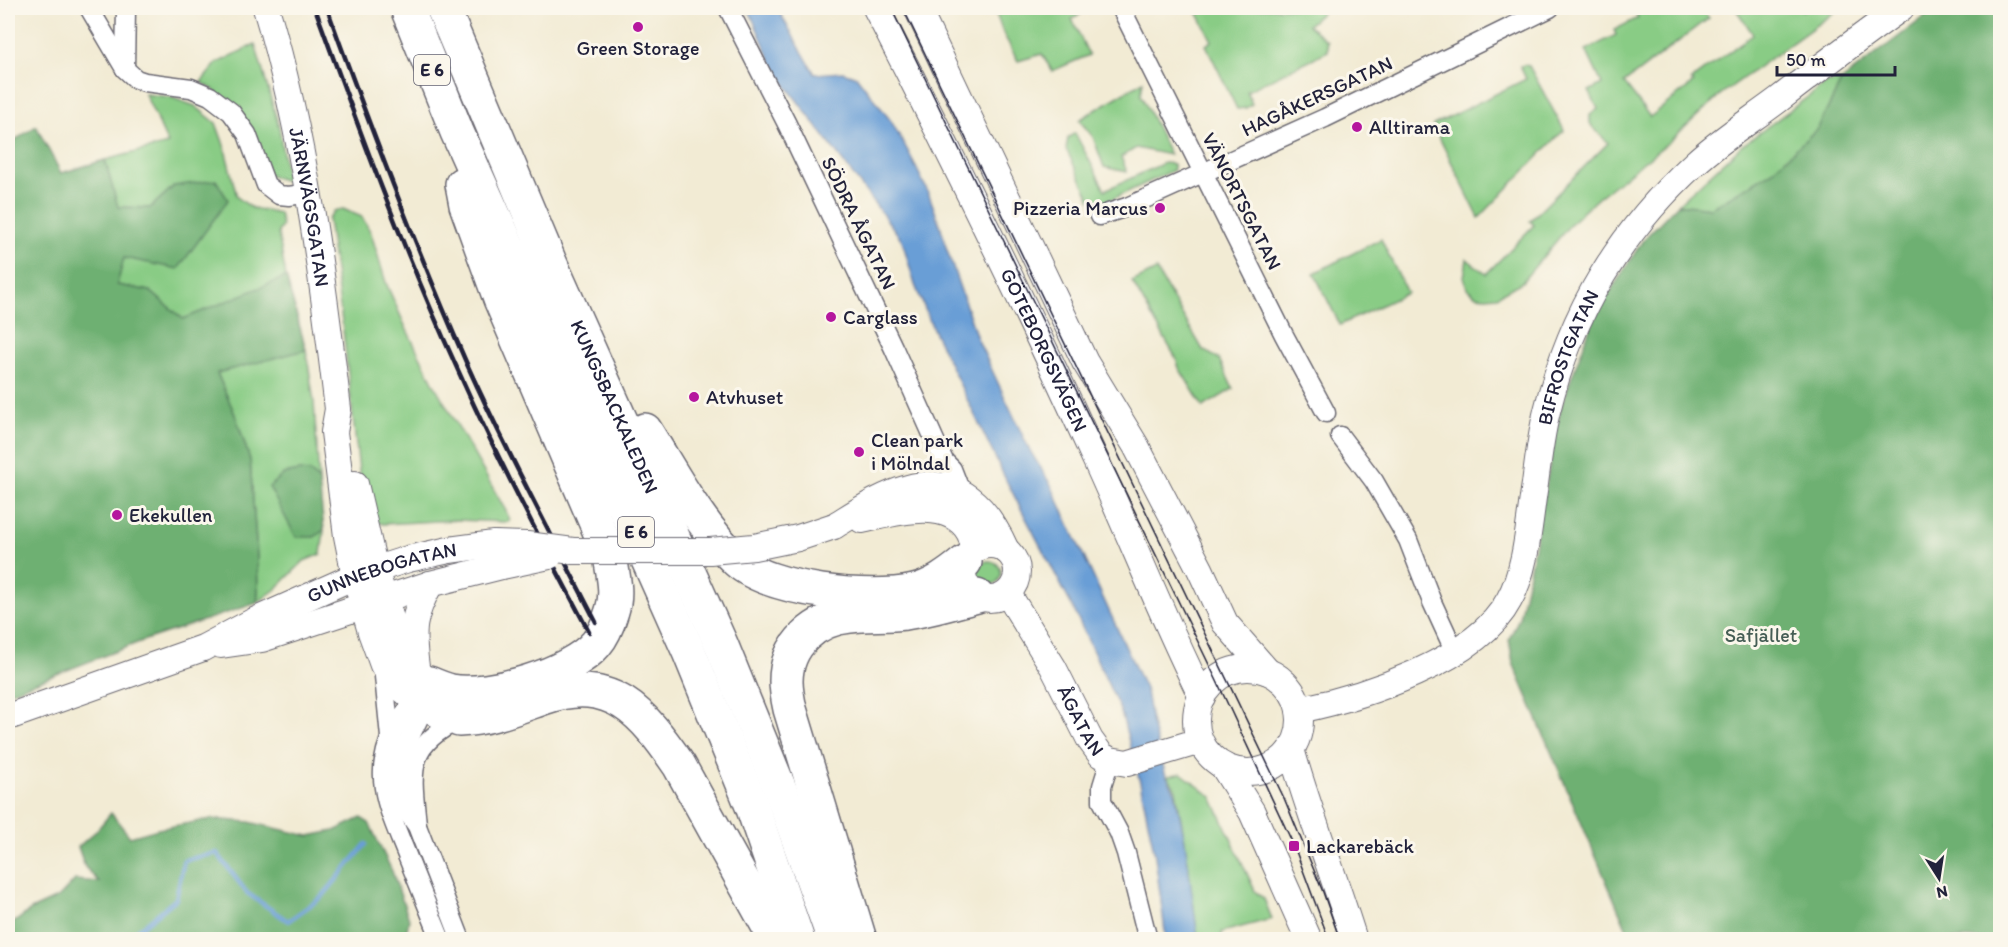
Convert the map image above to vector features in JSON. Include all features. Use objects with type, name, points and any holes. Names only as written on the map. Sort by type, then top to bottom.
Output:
[{"type":"highway","name":"KUNGSBACKALEDEN","points":[[407,8],[457,132],[689,652],[752,806],[798,939]]},
{"type":"highway","name":"KUNGSBACKALEDEN","points":[[442,8],[549,260],[721,644],[782,794],[834,939]]},
{"type":"highway","points":[[421,691],[471,692],[526,682],[562,669],[581,658],[597,643],[612,610],[615,591],[610,556],[501,299],[466,205],[459,167],[457,132]]},
{"type":"highway","points":[[549,260],[640,423],[711,532],[738,562],[756,573],[785,584],[816,590],[876,595],[900,594],[922,589],[950,574],[970,556]]},
{"type":"highway","points":[[860,939],[790,709],[786,682],[788,665],[795,648],[804,636],[830,620],[848,616],[907,613],[992,595]]},
{"type":"highway","points":[[459,720],[494,716],[569,690],[590,690],[609,696],[628,706],[662,741],[679,765],[776,939]]},
{"type":"main road","name":"JÄRNVÄGSGATAN","points":[[266,8],[295,124],[309,193],[338,409],[346,429],[358,501],[365,573],[374,603]]},
{"type":"main road","name":"GÖTEBORGSVÄGEN","points":[[876,8],[921,96],[1098,465],[1176,645],[1202,697]]},
{"type":"main road","name":"GÖTEBORGSVÄGEN","points":[[916,8],[1085,362],[1136,446],[1200,569],[1225,623],[1268,672],[1286,685],[1299,710]]},
{"type":"main road","name":"BIFROSTGATAN","points":[[1299,710],[1332,704],[1394,683],[1455,652],[1478,636],[1496,619],[1509,602],[1521,566],[1546,413],[1556,376],[1575,326],[1622,245],[1664,193],[1696,161],[1901,8]]},
{"type":"main road","points":[[864,514],[907,488],[925,485],[944,487],[961,492],[986,513],[999,532],[1006,550]]},
{"type":"main road","name":"GUNNEBOGATAN","points":[[8,717],[203,648],[254,621],[365,573],[408,559],[449,550],[498,555],[573,551],[668,552],[732,549],[798,538],[864,514],[926,510],[944,513],[959,520],[970,533],[970,556]]},
{"type":"main road","points":[[970,556],[981,546],[990,545],[1006,550],[1014,559],[1018,573],[1015,585],[992,595]]},
{"type":"main road","name":"GUNNEBOGATAN","points":[[203,648],[262,639],[430,584],[498,555]]},
{"type":"main road","name":"ÅGATAN","points":[[970,556],[963,569],[964,581],[970,592],[992,595],[1053,667],[1095,749],[1119,761],[1168,751],[1200,741]]},
{"type":"main road","points":[[421,691],[414,649],[414,621],[418,605],[430,584]]},
{"type":"main road","points":[[374,603],[383,665],[400,687],[421,691]]},
{"type":"main road","points":[[374,603],[421,691],[439,715],[459,720]]},
{"type":"main road","points":[[1268,672],[1251,668],[1233,670],[1216,679],[1202,697],[1198,704],[1196,721],[1200,741],[1211,757],[1223,766],[1237,771],[1259,771],[1275,764],[1291,749],[1299,726],[1299,710]]},
{"type":"main road","points":[[1291,749],[1354,939]]},
{"type":"main road","points":[[1223,766],[1252,812],[1309,939]]},
{"type":"street","points":[[89,8],[124,69],[136,79],[191,88],[210,96],[231,112],[247,134],[266,185],[279,195],[309,193]]},
{"type":"street","points":[[124,69],[126,8]]},
{"type":"street","name":"SÖDRA ÅGATAN","points":[[728,8],[787,124],[885,329],[944,461],[952,469],[961,492]]},
{"type":"street","name":"VÄNORTSGATAN","points":[[1120,8],[1326,413]]},
{"type":"street","name":"HAGÅKERSGATAN","points":[[1100,216],[1127,207],[1325,118],[1550,8]]},
{"type":"street","points":[[1340,436],[1374,481],[1408,540],[1455,652]]},
{"type":"street","points":[[925,485],[944,461]]},
{"type":"street","points":[[383,665],[390,739]]},
{"type":"street","points":[[421,691],[400,719],[390,739],[384,759],[383,775],[385,793],[397,830],[441,939]]},
{"type":"street","points":[[421,691],[399,759],[396,779],[402,802],[417,826],[461,939]]},
{"type":"street","points":[[417,826],[413,784],[417,758],[430,737],[459,720]]},
{"type":"street","points":[[1119,761],[1102,786],[1102,801],[1119,833],[1126,853],[1148,939]]},
{"type":"green space","points":[[994,8],[1066,8],[1067,10],[1078,8],[1081,14],[1072,19],[1089,55],[1052,71],[1042,54],[1018,61],[1003,33]]},
{"type":"green space","points":[[1195,8],[1327,8],[1308,25],[1327,41],[1328,51],[1247,91],[1252,104],[1246,108],[1237,109],[1206,45],[1212,41]]},
{"type":"green space","points":[[1647,8],[1701,8],[1709,18],[1624,83],[1650,117],[1693,83],[1691,80],[1753,34],[1735,8],[1800,8],[1803,11],[1807,8],[1840,8],[1720,95],[1670,141],[1598,198],[1574,220],[1522,282],[1497,296],[1476,296],[1467,288],[1464,277],[1467,259],[1486,274],[1534,225],[1530,221],[1608,143],[1590,124],[1590,115],[1598,109],[1589,91],[1602,84],[1586,50],[1616,35],[1614,30],[1638,18],[1636,13]]},
{"type":"green space","name":"Safjället","points":[[1936,8],[2000,8],[2000,939],[1631,939],[1513,663],[1509,639],[1519,618],[1561,406],[1594,317],[1643,240],[1678,204],[1711,208],[1770,173],[1818,128],[1842,80]]},
{"type":"green space","points":[[255,44],[279,127],[287,181],[268,175],[214,90],[201,82],[217,63]]},
{"type":"green space","points":[[1520,66],[1529,66],[1564,130],[1479,218],[1433,125],[1526,79]]},
{"type":"green space","points":[[1842,80],[1818,128],[1770,173],[1711,208],[1678,204],[1740,147],[1828,82]]},
{"type":"green space","points":[[1143,81],[1141,95],[1170,155],[1136,148],[1121,157],[1127,172],[1104,167],[1093,137],[1079,120]]},
{"type":"green space","points":[[145,94],[170,97],[195,106],[216,123],[237,197],[252,208],[279,213],[282,226],[278,232],[286,277],[306,350],[314,402],[319,481],[310,472],[314,537],[324,530],[321,554],[304,561],[276,589],[257,603],[257,557],[250,460],[236,417],[217,373],[221,371],[183,319],[150,291],[117,285],[123,258],[174,186],[150,208],[117,207],[105,160],[168,144]]},
{"type":"green space","points":[[36,126],[61,173],[105,160],[118,207],[150,208],[174,186],[216,180],[228,200],[178,269],[124,258],[117,285],[150,291],[183,319],[286,277],[306,350],[217,373],[236,417],[250,460],[257,557],[257,603],[145,640],[8,693],[8,145]]},
{"type":"green space","points":[[1075,133],[1105,190],[1164,163],[1173,164],[1174,170],[1106,202],[1091,200],[1066,149],[1068,138]]},
{"type":"green space","points":[[343,209],[362,217],[371,233],[386,283],[406,328],[434,384],[506,511],[510,520],[508,522],[455,520],[383,524],[371,521],[362,497],[328,219],[334,211]]},
{"type":"green space","points":[[1381,239],[1407,293],[1340,325],[1314,273]]},
{"type":"green space","points":[[1156,270],[1203,350],[1219,359],[1233,389],[1203,407],[1132,282]]},
{"type":"green space","points":[[299,471],[310,472],[319,481],[324,530],[314,537],[296,537],[269,487],[284,474]]},
{"type":"green space","points":[[989,561],[998,564],[1001,573],[998,582],[989,585],[980,582],[977,573],[980,564]]},
{"type":"green space","points":[[1181,773],[1212,797],[1255,891],[1264,899],[1272,919],[1222,932],[1222,939],[1198,939],[1176,790],[1168,776]]},
{"type":"green space","points":[[111,813],[130,837],[211,819],[249,822],[309,836],[334,831],[361,818],[369,823],[392,871],[409,919],[407,930],[392,940],[8,939],[8,927],[31,910],[59,897],[75,880],[99,882],[85,867],[78,847]]},
{"type":"water","points":[[748,8],[777,8],[815,74],[843,72],[857,77],[891,121],[928,192],[977,338],[1029,449],[1051,485],[1146,691],[1165,773],[1175,792],[1185,841],[1198,939],[1166,939],[1155,856],[1140,782],[1121,712],[1074,610],[1008,484],[934,331],[915,285],[902,240],[784,83],[772,63]]},
{"type":"waterway","points":[[117,940],[138,930],[176,899],[184,860],[217,853],[247,893],[288,921],[322,897],[366,844]]},
{"type":"tram line","points":[[891,8],[1216,679],[1294,846],[1329,940]]},
{"type":"tram line","points":[[903,8],[1284,798],[1340,940]]},
{"type":"railway","points":[[315,8],[382,189],[437,324],[504,468],[589,632]]},
{"type":"railway","points":[[327,8],[394,186],[466,362],[513,461],[596,622]]},
{"type":"place","name":"Green Storage","points":[[638,27]]},
{"type":"place","name":"Alltirama","points":[[1357,127]]},
{"type":"place","name":"Pizzeria Marcus","points":[[1160,208]]},
{"type":"place","name":"Carglass","points":[[831,317]]},
{"type":"place","name":"Atvhuset","points":[[694,397]]},
{"type":"place","name":"Clean park i Mölndal","points":[[859,452]]},
{"type":"place","name":"Ekekullen","points":[[117,515]]},
{"type":"place","name":"Lackarebäck","points":[[1294,846]]}]
